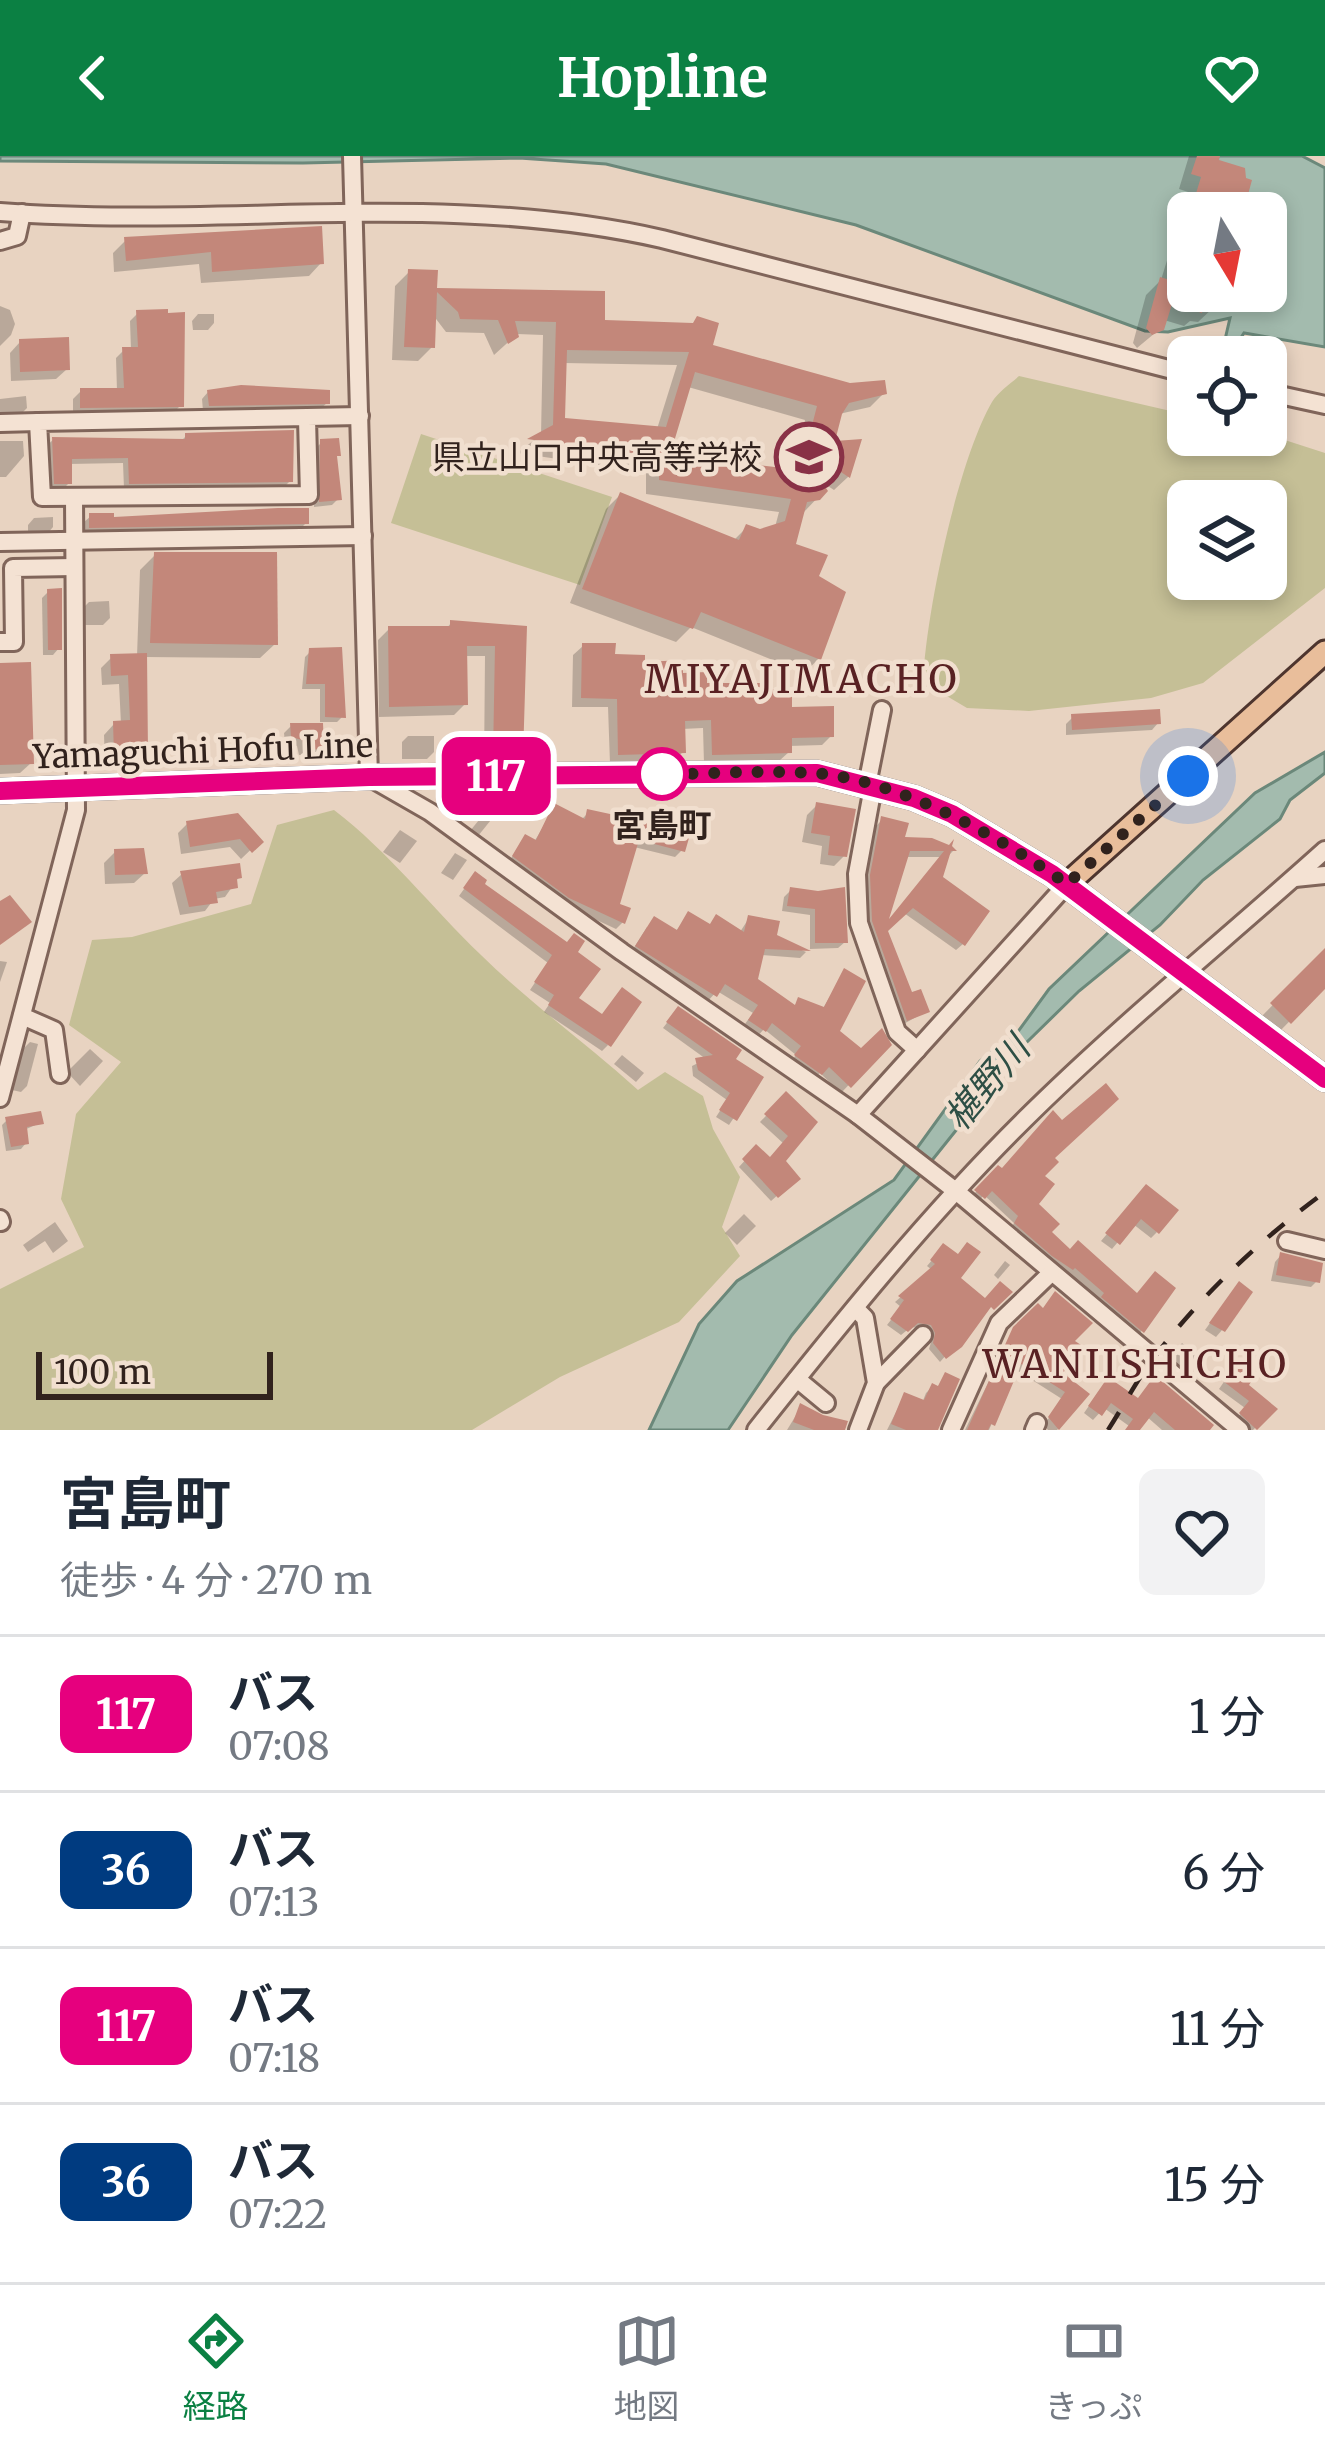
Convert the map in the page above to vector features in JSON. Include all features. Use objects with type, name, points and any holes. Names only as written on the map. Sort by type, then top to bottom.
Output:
[{"type":"main road","points":[[1067,884],[1325,652]]},
{"type":"main road","name":"Yamaguchi Hofu Line","points":[[0,791],[369,777],[817,773],[952,814],[1067,884],[1325,1079]]},
{"type":"street","points":[[352,156],[369,777],[430,812],[861,1118],[1240,1430]]},
{"type":"street","points":[[0,212],[481,214],[615,228],[1167,369]]},
{"type":"street","points":[[0,241],[17,236],[22,213]]},
{"type":"street","points":[[1287,397],[1325,406]]},
{"type":"street","points":[[0,423],[360,416]]},
{"type":"street","points":[[38,422],[42,496],[309,495],[307,418]]},
{"type":"street","points":[[0,1097],[76,810],[74,496]]},
{"type":"street","points":[[0,542],[364,536]]},
{"type":"street","points":[[0,642],[14,642],[13,568],[74,567]]},
{"type":"street","points":[[883,710],[857,874],[859,923],[897,1031],[917,1050]]},
{"type":"street","points":[[756,1430],[953,1190],[1177,969],[1325,850]]},
{"type":"street","points":[[1294,878],[1325,875]]},
{"type":"street","points":[[861,1118],[1067,884]]},
{"type":"street","points":[[22,1016],[54,1030],[60,1074]]},
{"type":"street","points":[[1287,1240],[1325,1250]]},
{"type":"street","points":[[951,1430],[999,1323],[1051,1273]]},
{"type":"street","points":[[855,1308],[865,1318],[876,1383]]},
{"type":"street","points":[[858,1430],[876,1383],[923,1336]]},
{"type":"street","points":[[796,1379],[826,1403]]},
{"type":"shaded area","points":[[1019,376],[1167,410],[1167,456],[1287,456],[1287,441],[1325,453],[1325,588],[1203,683],[1151,698],[1029,711],[967,708],[923,682],[937,578],[956,498],[979,428],[1001,391]]},
{"type":"shaded area","points":[[421,434],[612,497],[580,585],[391,523]]},
{"type":"shaded area","points":[[334,810],[500,973],[638,1090],[665,1072],[703,1096],[713,1129],[740,1177],[722,1227],[740,1256],[679,1322],[560,1377],[472,1430],[0,1430],[0,1289],[84,1247],[61,1199],[76,1114],[121,1062],[69,1025],[92,940],[132,937],[251,904],[277,825]]},
{"type":"water","points":[[0,156],[1302,156],[1325,168],[1325,347],[1287,340],[1287,336],[1226,336],[1230,318],[1168,332],[1145,331],[856,225],[606,164],[519,158],[303,163],[0,161]]},
{"type":"water","name":"椹野川","points":[[1325,752],[1325,773],[1290,800],[1280,819],[1203,880],[1160,925],[1079,991],[1026,1043],[792,1335],[728,1430],[649,1430],[699,1324],[737,1281],[894,1180],[980,1061],[1017,1033],[1049,989],[1255,793]]},
{"type":"building","points":[[1197,156],[1220,156],[1219,160],[1245,168],[1246,178],[1252,180],[1249,192],[1196,192],[1201,177],[1191,174]]},
{"type":"building","points":[[322,226],[324,264],[212,272],[211,252],[126,261],[124,237]]},
{"type":"building","points":[[408,269],[438,270],[437,288],[605,291],[605,320],[693,323],[697,316],[719,323],[713,345],[850,383],[885,380],[887,394],[849,403],[842,414],[835,441],[862,439],[850,478],[797,443],[808,441],[817,406],[695,372],[670,455],[800,470],[804,455],[828,491],[820,500],[807,502],[796,544],[828,555],[819,576],[846,592],[821,660],[701,612],[693,629],[582,589],[620,492],[739,540],[746,524],[760,529],[785,521],[791,499],[659,480],[659,458],[527,439],[553,425],[556,322],[515,321],[519,337],[508,344],[498,320],[460,319],[437,292],[435,348],[404,347]],"holes":[[[567,350],[689,352],[666,427],[565,418]]]},
{"type":"building","points":[[1160,277],[1167,279],[1170,312],[1164,330],[1152,335],[1146,328]]},
{"type":"building","points":[[168,309],[168,313],[185,312],[184,407],[80,408],[80,388],[124,388],[122,347],[138,347],[136,310]]},
{"type":"building","points":[[69,337],[70,370],[20,372],[19,339]]},
{"type":"building","points":[[241,385],[330,390],[330,404],[209,406],[207,390]]},
{"type":"building","points":[[294,430],[293,482],[129,484],[128,458],[72,459],[72,484],[54,484],[52,437],[185,439],[185,433]]},
{"type":"building","points":[[339,438],[342,500],[319,502],[320,439]]},
{"type":"building","points":[[309,508],[309,524],[89,528],[89,513],[114,513],[114,517]]},
{"type":"building","points":[[154,552],[277,552],[278,645],[150,643]]},
{"type":"building","points":[[62,588],[62,650],[48,650],[47,589]]},
{"type":"building","points":[[450,620],[527,626],[523,757],[493,756],[495,646],[467,646],[468,705],[389,707],[388,626],[450,626]]},
{"type":"building","points":[[582,643],[616,643],[615,654],[645,655],[645,662],[683,660],[683,673],[707,672],[707,683],[763,683],[763,689],[792,689],[792,707],[834,706],[834,737],[792,738],[792,753],[712,755],[711,720],[685,721],[686,753],[618,755],[617,699],[581,698]]},
{"type":"building","points":[[342,647],[346,718],[325,717],[325,684],[306,684],[309,648]]},
{"type":"building","points":[[147,653],[148,754],[114,756],[113,721],[130,720],[128,675],[111,676],[110,654]]},
{"type":"building","points":[[31,662],[34,764],[0,765],[0,663]]},
{"type":"building","points":[[1160,709],[1161,724],[1072,730],[1071,714]]},
{"type":"building","points":[[290,723],[323,723],[324,749],[305,750],[302,740],[291,737]]},
{"type":"building","points":[[816,802],[856,809],[847,857],[828,855],[830,836],[811,833]]},
{"type":"building","points":[[554,803],[585,819],[587,809],[670,827],[673,818],[693,824],[685,852],[639,840],[620,904],[631,908],[625,924],[569,898],[512,856],[525,834],[536,840]]},
{"type":"building","points":[[238,813],[264,842],[252,853],[240,839],[190,847],[186,821]]},
{"type":"building","points":[[881,816],[909,823],[905,837],[932,838],[949,845],[954,839],[952,846],[957,851],[951,851],[943,877],[990,911],[965,946],[913,908],[888,931],[912,992],[921,989],[930,1012],[907,1021],[872,921],[870,875]],"holes":[[[910,851],[944,851],[889,919]]]},
{"type":"building","points":[[144,848],[148,874],[115,875],[114,849]]},
{"type":"building","points":[[240,863],[238,888],[216,892],[218,903],[189,907],[180,871]]},
{"type":"building","points":[[475,871],[487,880],[485,884],[567,942],[574,933],[585,941],[578,952],[601,969],[579,998],[602,1014],[622,987],[642,1002],[611,1047],[548,1005],[554,995],[534,982],[552,955],[463,888]]},
{"type":"building","points":[[790,887],[818,891],[845,887],[848,943],[815,943],[815,909],[787,906]]},
{"type":"building","points":[[10,895],[32,922],[0,945],[0,901]]},
{"type":"building","points":[[688,911],[710,924],[716,914],[744,932],[748,915],[780,921],[777,935],[811,951],[765,949],[758,979],[795,1005],[798,997],[824,1007],[844,968],[866,981],[840,1031],[861,1048],[882,1028],[892,1045],[851,1088],[829,1067],[822,1075],[794,1055],[801,1046],[772,1023],[766,1032],[748,1020],[758,1005],[725,984],[717,997],[635,946],[654,916],[677,930]]},
{"type":"building","points":[[1325,948],[1325,989],[1291,1024],[1270,1003]]},
{"type":"building","points":[[678,1006],[742,1050],[736,1059],[764,1077],[737,1121],[719,1110],[730,1093],[698,1070],[695,1058],[713,1055],[666,1022]]},
{"type":"building","points":[[1106,1083],[1119,1099],[1055,1158],[1059,1162],[1045,1176],[1055,1184],[1039,1204],[1060,1224],[1052,1232],[1070,1249],[1078,1240],[1137,1293],[1155,1271],[1176,1288],[1144,1333],[1075,1268],[1052,1256],[1014,1223],[1018,1216],[992,1191],[985,1199],[974,1190],[998,1165],[1002,1168],[1053,1110],[1062,1120]]},
{"type":"building","points":[[786,1091],[818,1122],[786,1161],[801,1179],[778,1198],[742,1159],[756,1144],[770,1157],[788,1136],[764,1114]]},
{"type":"building","points":[[41,1111],[44,1124],[27,1127],[29,1144],[11,1147],[5,1117]]},
{"type":"building","points":[[1146,1184],[1179,1210],[1159,1234],[1141,1219],[1120,1245],[1105,1233]]},
{"type":"building","points":[[967,1242],[981,1252],[961,1278],[985,1298],[1000,1281],[1013,1292],[994,1310],[991,1307],[962,1347],[946,1359],[933,1343],[931,1325],[918,1323],[908,1332],[890,1319],[904,1300],[898,1296],[935,1264],[930,1260],[943,1243],[958,1254]]},
{"type":"building","points":[[1280,1252],[1323,1263],[1320,1283],[1276,1275]]},
{"type":"building","points":[[1239,1281],[1253,1292],[1225,1332],[1209,1323]]},
{"type":"building","points":[[1055,1291],[1093,1323],[1075,1341],[1081,1345],[1063,1373],[1090,1394],[1059,1430],[1048,1417],[1065,1392],[1021,1364],[995,1426],[967,1430],[1013,1327],[1038,1303],[1043,1308]]},
{"type":"building","points":[[1236,1362],[1255,1376],[1249,1385],[1278,1409],[1257,1430],[1239,1413],[1249,1401],[1223,1381]]},
{"type":"building","points":[[945,1372],[960,1379],[938,1430],[906,1430],[891,1424],[904,1392],[924,1400],[932,1383],[938,1386]]},
{"type":"building","points":[[1155,1375],[1214,1425],[1210,1430],[1175,1430],[1154,1412],[1140,1430],[1125,1430],[1133,1419],[1111,1403],[1102,1416],[1088,1406],[1108,1377],[1138,1398]]},
{"type":"building","points":[[800,1403],[848,1421],[845,1430],[814,1430],[793,1422]]},
{"type":"railway","points":[[1108,1430],[1147,1367],[1211,1291],[1255,1248],[1325,1192]]},
{"type":"bus line","name":"117","points":[[0,791],[369,777],[817,773],[914,798],[952,814],[1052,874],[1325,1079]]},
{"type":"place","name":"県立山口中央高等学校","points":[[809,457]]},
{"type":"place","name":"宮島町","points":[[662,774]]},
{"type":"district","name":"MIYAJIMACHO","points":[[802,679]]},
{"type":"district","name":"WANIISHICHO","points":[[1136,1364]]},
{"type":"route","points":[[662,774],[645,775],[817,773],[914,798],[952,814],[1067,884],[1188,776]]}]
